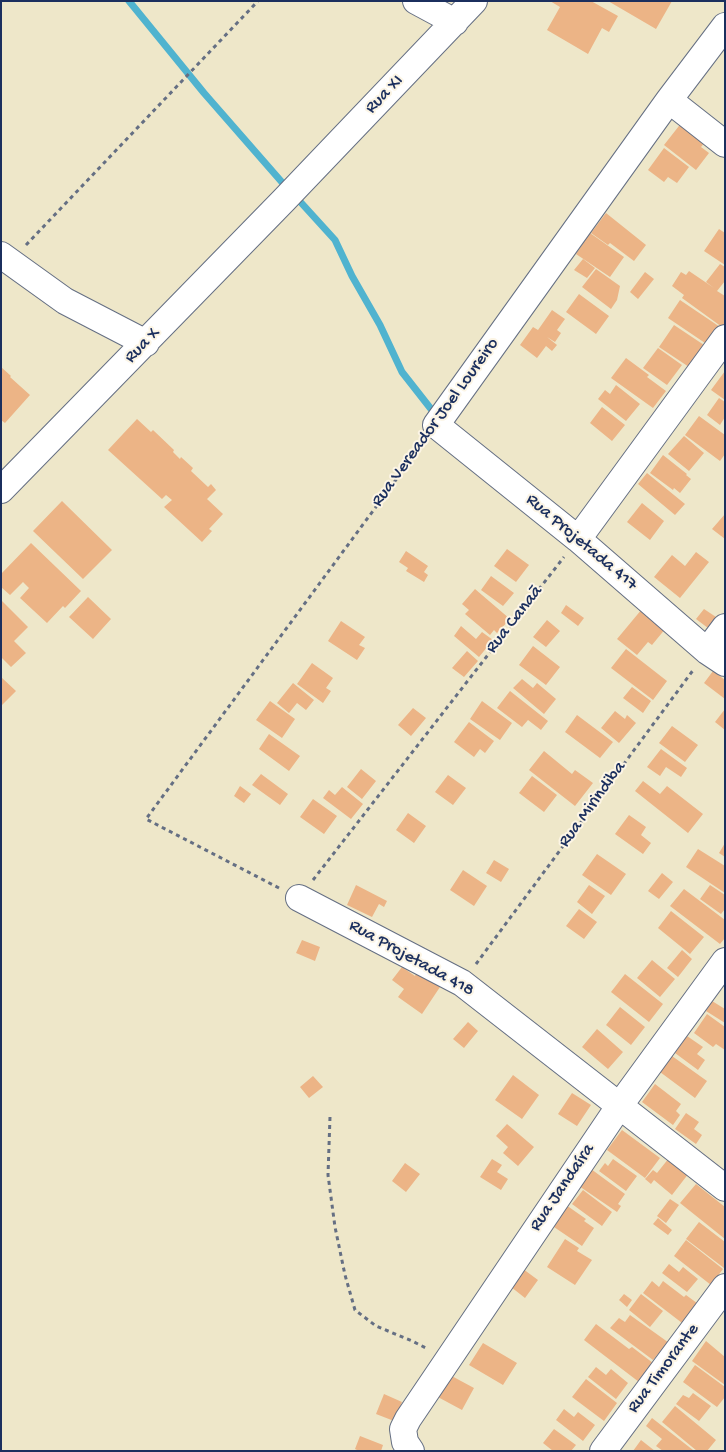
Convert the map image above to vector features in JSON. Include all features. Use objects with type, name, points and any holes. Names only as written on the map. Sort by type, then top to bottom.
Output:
[{"type":"street","points":[[416,1],[455,22]]},
{"type":"street","name":"Rua XI","points":[[290,194],[474,1]]},
{"type":"street","name":"Rua Vereador Joel Loureiro","points":[[436,425],[668,100],[725,26]]},
{"type":"street","points":[[668,100],[725,144]]},
{"type":"street","name":"Rua X","points":[[1,490],[290,194]]},
{"type":"street","points":[[6,258],[65,301],[146,343]]},
{"type":"street","points":[[578,539],[725,338]]},
{"type":"street","name":"Rua Projetada 417","points":[[436,425],[578,539],[716,657]]},
{"type":"street","points":[[716,657],[725,627]]},
{"type":"street","name":"Rua Projetada 418","points":[[299,898],[462,983],[725,1188]]},
{"type":"street","name":"Rua Jandaíra","points":[[411,1451],[405,1442],[403,1429],[408,1419],[620,1105],[725,961]]},
{"type":"street","name":"Rua Timorante","points":[[603,1451],[725,1287]]},
{"type":"path","points":[[6,258],[181,82],[258,1]]},
{"type":"path","name":"Rua Vereador Joel Loureiro","points":[[299,898],[146,818],[436,425]]},
{"type":"path","name":"Rua Canaã","points":[[299,898],[578,539]]},
{"type":"path","name":"Rua Mirindiba","points":[[462,983],[716,657]]},
{"type":"path","points":[[330,1117],[328,1175],[335,1227],[345,1275],[355,1310],[376,1326],[412,1340],[447,1360]]},
{"type":"building","points":[[550,1],[591,1],[618,16],[609,32],[602,28],[588,54],[547,30],[560,7]]},
{"type":"building","points":[[608,1],[672,1],[656,29]]},
{"type":"building","points":[[686,117],[710,136],[701,147],[709,153],[696,170],[664,145]]},
{"type":"building","points":[[664,148],[689,167],[677,183],[668,177],[664,182],[648,170]]},
{"type":"building","points":[[606,213],[646,245],[634,261],[610,243],[608,245],[591,233]]},
{"type":"building","points":[[719,229],[725,233],[725,265],[704,251]]},
{"type":"building","points":[[590,233],[624,257],[610,277],[576,254]]},
{"type":"building","points":[[583,259],[595,268],[587,278],[574,270]]},
{"type":"building","points":[[720,264],[725,267],[725,281],[717,291],[725,296],[725,324],[722,327],[682,298],[684,295],[672,286],[681,272],[686,275],[689,271],[714,288],[706,282]]},
{"type":"building","points":[[596,269],[620,286],[617,300],[611,309],[582,287]]},
{"type":"building","points":[[645,272],[654,279],[638,299],[630,292]]},
{"type":"building","points":[[579,294],[609,316],[596,334],[566,312]]},
{"type":"building","points":[[680,300],[720,327],[708,345],[668,318]]},
{"type":"building","points":[[552,310],[565,319],[557,330],[561,333],[555,342],[547,337],[557,345],[552,351],[546,346],[537,358],[520,345],[533,327],[538,330]]},
{"type":"building","points":[[674,325],[707,347],[692,369],[659,347]]},
{"type":"building","points":[[658,348],[682,365],[667,385],[643,368]]},
{"type":"building","points":[[626,358],[649,375],[647,377],[666,391],[653,408],[611,378]]},
{"type":"building","points":[[1,367],[30,395],[5,423],[1,420]]},
{"type":"building","points":[[725,371],[725,400],[711,390]]},
{"type":"building","points":[[616,385],[640,404],[626,421],[598,399],[605,390],[610,394]]},
{"type":"building","points":[[719,398],[725,402],[725,417],[720,425],[707,415]]},
{"type":"building","points":[[602,407],[625,425],[612,441],[590,423]]},
{"type":"building","points":[[699,416],[725,435],[725,454],[720,461],[685,435]]},
{"type":"building","points":[[137,419],[151,432],[153,430],[174,450],[173,452],[180,459],[181,457],[193,468],[191,471],[208,487],[211,484],[216,490],[207,499],[223,514],[209,529],[212,531],[202,542],[164,507],[172,500],[166,495],[162,499],[108,450]]},
{"type":"building","points":[[684,436],[704,453],[689,471],[668,454]]},
{"type":"building","points":[[663,455],[691,479],[680,493],[650,473]]},
{"type":"building","points":[[647,473],[685,504],[675,515],[638,484]]},
{"type":"building","points":[[62,501],[112,550],[83,579],[33,531]]},
{"type":"building","points":[[642,503],[664,521],[650,540],[627,522]]},
{"type":"building","points":[[725,514],[725,539],[712,529]]},
{"type":"building","points":[[31,543],[81,591],[47,623],[20,598],[29,588],[23,582],[10,595],[1,587],[1,574]]},
{"type":"building","points":[[507,549],[529,565],[516,582],[494,566]]},
{"type":"building","points":[[406,551],[428,566],[424,572],[428,575],[424,582],[406,571],[408,568],[399,562]]},
{"type":"building","points":[[696,552],[709,562],[680,598],[654,577],[672,555],[685,566]]},
{"type":"building","points":[[491,576],[514,593],[503,606],[481,590]]},
{"type":"building","points":[[475,589],[510,619],[497,633],[494,630],[490,635],[465,614],[469,610],[462,604]]},
{"type":"building","points":[[88,597],[111,619],[93,639],[69,617]]},
{"type":"building","points":[[1,600],[28,627],[14,641],[26,653],[11,667],[1,657]]},
{"type":"building","points":[[566,605],[584,618],[578,626],[561,613]]},
{"type":"building","points":[[642,609],[666,628],[652,645],[648,642],[637,655],[617,639]]},
{"type":"building","points":[[704,609],[716,617],[708,628],[696,619]]},
{"type":"building","points":[[547,620],[560,631],[546,647],[533,637]]},
{"type":"building","points":[[341,621],[365,637],[359,645],[365,648],[357,660],[328,641]]},
{"type":"building","points":[[461,626],[476,639],[482,632],[493,640],[479,657],[454,636]]},
{"type":"building","points":[[533,646],[560,667],[546,685],[519,665]]},
{"type":"building","points":[[626,649],[667,681],[653,700],[611,668]]},
{"type":"building","points":[[467,651],[478,661],[464,677],[452,668]]},
{"type":"building","points":[[312,663],[333,678],[326,688],[331,691],[323,703],[297,684]]},
{"type":"building","points":[[713,671],[725,680],[725,699],[704,683]]},
{"type":"building","points":[[1,677],[16,691],[1,706]]},
{"type":"building","points":[[522,679],[533,688],[537,683],[556,699],[544,714],[513,688]]},
{"type":"building","points":[[293,683],[314,700],[306,710],[297,703],[289,713],[277,703]]},
{"type":"building","points":[[632,687],[651,701],[643,713],[623,698]]},
{"type":"building","points":[[510,691],[548,721],[541,730],[528,720],[522,727],[497,708]]},
{"type":"building","points":[[270,701],[295,719],[282,738],[256,720]]},
{"type":"building","points":[[482,701],[512,723],[500,740],[470,719]]},
{"type":"building","points":[[413,708],[426,718],[411,736],[398,725]]},
{"type":"building","points":[[725,709],[725,730],[715,722]]},
{"type":"building","points":[[615,711],[625,719],[627,715],[636,723],[619,743],[601,728]]},
{"type":"building","points":[[577,715],[613,742],[600,758],[565,732]]},
{"type":"building","points":[[469,722],[494,741],[485,753],[480,749],[474,757],[454,742]]},
{"type":"building","points":[[672,726],[698,745],[685,762],[659,743]]},
{"type":"building","points":[[269,734],[300,756],[289,771],[259,749]]},
{"type":"building","points":[[661,749],[687,768],[681,777],[666,767],[660,776],[647,767]]},
{"type":"building","points":[[544,751],[572,774],[575,770],[593,783],[575,806],[529,770]]},
{"type":"building","points":[[361,769],[376,781],[362,799],[347,787]]},
{"type":"building","points":[[261,774],[288,794],[280,805],[252,785]]},
{"type":"building","points":[[448,775],[466,788],[453,805],[435,792]]},
{"type":"building","points":[[532,776],[557,795],[544,812],[519,793]]},
{"type":"building","points":[[643,781],[660,794],[667,786],[703,814],[688,833],[635,791]]},
{"type":"building","points":[[240,786],[251,794],[244,803],[234,796]]},
{"type":"building","points":[[342,787],[363,804],[351,819],[323,798],[329,790],[335,795]]},
{"type":"building","points":[[313,799],[337,816],[324,834],[300,817]]},
{"type":"building","points":[[408,813],[426,826],[414,843],[396,830]]},
{"type":"building","points":[[629,815],[646,827],[641,835],[651,843],[643,854],[615,834]]},
{"type":"building","points":[[725,843],[725,857],[719,853]]},
{"type":"building","points":[[698,849],[725,866],[725,893],[686,867]]},
{"type":"building","points":[[597,854],[626,874],[611,895],[582,875]]},
{"type":"building","points":[[494,860],[509,869],[501,882],[486,873]]},
{"type":"building","points":[[463,870],[487,886],[474,906],[450,890]]},
{"type":"building","points":[[662,873],[673,882],[659,899],[648,891]]},
{"type":"building","points":[[356,885],[387,901],[384,907],[379,904],[372,917],[347,905]]},
{"type":"building","points":[[589,885],[605,896],[592,914],[577,902]]},
{"type":"building","points":[[710,885],[725,895],[725,909],[721,914],[700,899]]},
{"type":"building","points":[[684,889],[725,920],[725,938],[720,944],[670,906]]},
{"type":"building","points":[[579,909],[597,922],[584,939],[566,926]]},
{"type":"building","points":[[671,911],[704,937],[690,954],[658,928]]},
{"type":"building","points":[[302,940],[320,947],[315,961],[296,953]]},
{"type":"building","points":[[682,950],[692,959],[678,977],[667,968]]},
{"type":"building","points":[[652,960],[675,979],[660,997],[637,978]]},
{"type":"building","points":[[402,967],[415,976],[417,972],[440,987],[422,1014],[398,997],[404,989],[392,980]]},
{"type":"building","points":[[625,974],[663,1004],[649,1022],[611,992]]},
{"type":"building","points":[[712,1001],[725,1009],[725,1023],[706,1011]]},
{"type":"building","points":[[620,1007],[645,1027],[631,1045],[606,1025]]},
{"type":"building","points":[[707,1014],[725,1027],[725,1050],[716,1044],[713,1047],[694,1033]]},
{"type":"building","points":[[468,1022],[478,1031],[464,1048],[453,1039]]},
{"type":"building","points":[[597,1029],[623,1052],[608,1069],[582,1047]]},
{"type":"building","points":[[687,1036],[703,1047],[697,1054],[705,1060],[698,1070],[675,1053]]},
{"type":"building","points":[[672,1056],[707,1081],[695,1098],[660,1072]]},
{"type":"building","points":[[513,1075],[539,1095],[522,1119],[495,1100]]},
{"type":"building","points":[[313,1076],[323,1087],[309,1098],[300,1087]]},
{"type":"building","points":[[655,1084],[681,1104],[676,1111],[680,1115],[673,1125],[642,1102]]},
{"type":"building","points":[[572,1093],[591,1105],[577,1126],[558,1114]]},
{"type":"building","points":[[686,1113],[699,1122],[694,1129],[702,1135],[696,1144],[675,1129]]},
{"type":"building","points":[[507,1124],[534,1147],[518,1166],[503,1153],[508,1147],[496,1136]]},
{"type":"building","points":[[622,1130],[660,1158],[645,1178],[607,1150]]},
{"type":"building","points":[[669,1158],[689,1173],[672,1195],[654,1180],[651,1184],[645,1179],[653,1170],[657,1173]]},
{"type":"building","points":[[492,1159],[502,1165],[497,1172],[508,1179],[501,1190],[480,1177]]},
{"type":"building","points":[[613,1159],[637,1176],[626,1191],[599,1171],[605,1163],[608,1166]]},
{"type":"building","points":[[405,1163],[420,1174],[406,1192],[392,1181]]},
{"type":"building","points":[[591,1169],[625,1194],[618,1204],[621,1206],[617,1212],[579,1186]]},
{"type":"building","points":[[696,1184],[725,1207],[725,1239],[680,1203]]},
{"type":"building","points":[[583,1190],[612,1212],[602,1226],[572,1204]]},
{"type":"building","points":[[670,1199],[679,1205],[666,1223],[657,1216]]},
{"type":"building","points":[[566,1205],[586,1219],[584,1221],[594,1228],[582,1246],[551,1225]]},
{"type":"building","points":[[658,1218],[672,1230],[668,1235],[653,1224]]},
{"type":"building","points":[[699,1222],[725,1242],[724,1268],[686,1239]]},
{"type":"building","points":[[565,1239],[579,1248],[577,1251],[592,1260],[575,1285],[547,1267]]},
{"type":"building","points":[[686,1240],[723,1269],[711,1285],[674,1256]]},
{"type":"building","points":[[669,1264],[679,1272],[683,1267],[698,1279],[687,1292],[662,1273]]},
{"type":"building","points":[[519,1266],[538,1280],[525,1298],[506,1283]]},
{"type":"building","points":[[652,1281],[659,1287],[663,1281],[684,1297],[686,1295],[701,1306],[686,1326],[643,1293]]},
{"type":"building","points":[[624,1294],[632,1300],[627,1307],[619,1300]]},
{"type":"building","points":[[641,1294],[663,1311],[650,1327],[629,1310]]},
{"type":"building","points":[[630,1315],[672,1345],[663,1357],[658,1354],[653,1360],[610,1328],[619,1318],[625,1322]]},
{"type":"building","points":[[596,1324],[629,1349],[632,1347],[653,1363],[639,1382],[584,1340]]},
{"type":"building","points":[[706,1341],[725,1357],[725,1385],[692,1361]]},
{"type":"building","points":[[483,1343],[517,1363],[503,1385],[469,1365]]},
{"type":"building","points":[[695,1365],[725,1387],[725,1397],[717,1407],[683,1382]]},
{"type":"building","points":[[596,1367],[606,1375],[611,1369],[628,1383],[616,1399],[588,1377]]},
{"type":"building","points":[[448,1374],[474,1388],[462,1410],[436,1396]]},
{"type":"building","points":[[586,1379],[617,1403],[604,1421],[572,1397]]},
{"type":"building","points":[[693,1393],[711,1406],[699,1421],[676,1404],[683,1395],[689,1398]]},
{"type":"building","points":[[384,1394],[402,1402],[394,1421],[376,1414]]},
{"type":"building","points":[[675,1406],[716,1440],[707,1451],[697,1451],[662,1422]]},
{"type":"building","points":[[564,1409],[574,1417],[578,1412],[595,1425],[583,1441],[556,1420]]},
{"type":"building","points":[[652,1418],[693,1450],[663,1451],[656,1446],[662,1439],[646,1426]]},
{"type":"building","points":[[554,1429],[576,1445],[571,1451],[553,1451],[543,1443]]},
{"type":"building","points":[[360,1436],[383,1445],[381,1451],[359,1451],[355,1449]]},
{"type":"building","points":[[641,1440],[655,1451],[633,1451]]},
{"type":"waterway","points":[[129,1],[204,93],[287,188]]},
{"type":"waterway","points":[[295,196],[335,240],[352,276],[380,325],[402,372],[431,409]]}]
